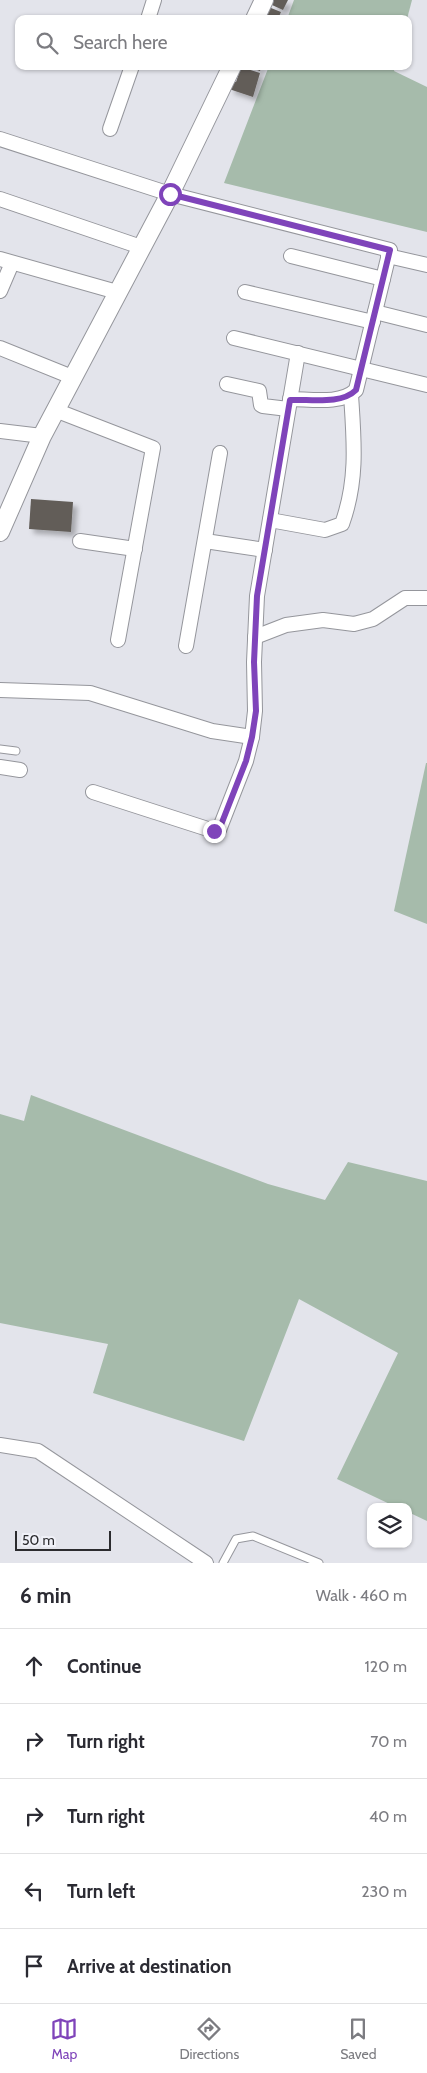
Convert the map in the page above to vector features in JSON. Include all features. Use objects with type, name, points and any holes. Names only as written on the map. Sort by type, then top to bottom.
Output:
[{"type":"street","points":[[149,15],[154,0]]},
{"type":"street","points":[[257,15],[264,0]]},
{"type":"street","points":[[110,129],[131,70]]},
{"type":"street","points":[[0,532],[42,436],[170,194],[230,70]]},
{"type":"street","points":[[0,139],[170,194],[390,250],[358,385],[351,395],[342,398],[263,406],[261,405],[259,391],[227,384]]},
{"type":"street","points":[[0,199],[141,247]]},
{"type":"street","points":[[291,256],[383,279]]},
{"type":"street","points":[[388,256],[427,265]]},
{"type":"street","points":[[0,291],[6,261],[117,292]]},
{"type":"street","points":[[245,292],[374,317],[427,325]]},
{"type":"street","points":[[234,338],[427,384]]},
{"type":"street","points":[[0,348],[72,377]]},
{"type":"street","points":[[93,792],[218,831],[234,795],[252,737],[256,711],[254,636],[257,596],[298,353]]},
{"type":"street","points":[[270,520],[325,530],[342,524],[349,505],[355,459],[351,395]]},
{"type":"street","points":[[55,410],[153,448],[118,640]]},
{"type":"street","points":[[0,431],[42,436]]},
{"type":"street","points":[[186,646],[220,453]]},
{"type":"street","points":[[80,541],[135,549]]},
{"type":"street","points":[[205,541],[265,550]]},
{"type":"street","points":[[254,636],[286,625],[324,620],[354,624],[373,619],[404,598],[427,598]]},
{"type":"street","points":[[0,690],[90,693],[212,731],[252,737]]},
{"type":"street","points":[[0,768],[20,770]]},
{"type":"street","points":[[0,1445],[38,1451],[206,1563]]},
{"type":"lane","points":[[0,749],[16,751]]},
{"type":"lane","points":[[223,1563],[236,1539],[253,1536],[319,1563]]},
{"type":"green space","points":[[294,0],[412,0],[408,15],[288,15]]},
{"type":"green space","points":[[267,70],[394,70],[427,87],[427,232],[224,183]]},
{"type":"green space","points":[[427,763],[427,924],[394,911]]},
{"type":"green space","points":[[31,1095],[268,1184],[325,1200],[348,1162],[427,1181],[427,1521],[412,1514],[412,1503],[388,1503],[337,1479],[398,1353],[299,1299],[244,1441],[93,1393],[108,1344],[0,1323],[0,1114],[24,1121]]},
{"type":"building","points":[[274,0],[288,0],[283,10],[272,5]]},
{"type":"building","points":[[266,6],[281,12],[280,15],[263,15]]},
{"type":"building","points":[[240,70],[250,70],[260,73],[253,97],[229,89],[232,81],[236,82]]},
{"type":"building","points":[[31,499],[73,502],[71,532],[29,529]]},
{"type":"route","points":[[170,194],[264,220],[390,250],[356,390],[351,395],[342,398],[290,400],[257,596],[254,662],[256,711],[252,737],[234,795],[219,830],[214,831]]}]
